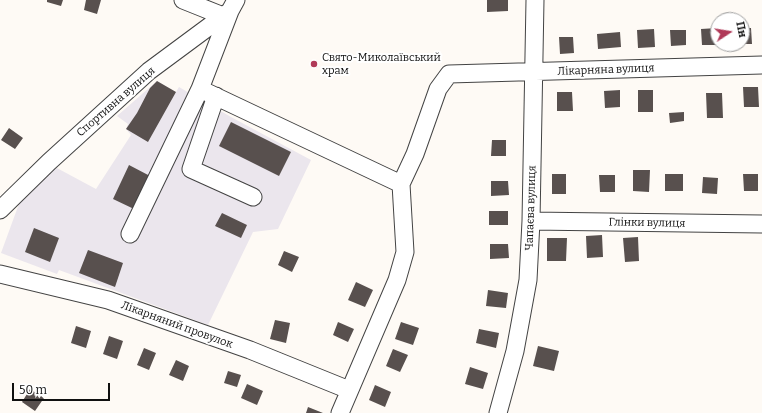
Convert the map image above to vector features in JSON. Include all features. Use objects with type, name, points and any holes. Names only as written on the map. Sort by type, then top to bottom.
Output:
[{"type":"street","points":[[130,234],[200,89],[230,9],[183,0]]},
{"type":"street","name":"Чапаєва вулиця","points":[[498,413],[515,351],[528,280],[531,221],[535,0]]},
{"type":"street","name":"Спортивна вулиця","points":[[0,210],[49,162],[149,72],[230,9]]},
{"type":"street","name":"Лікарняна вулиця","points":[[401,184],[415,154],[438,89],[450,74],[762,65]]},
{"type":"street","points":[[200,89],[401,184],[405,252],[397,280],[340,413]]},
{"type":"street","points":[[216,96],[191,169],[254,197]]},
{"type":"street","name":"Глінки вулиця","points":[[531,221],[762,224]]},
{"type":"street","name":"Лікарняний провулок","points":[[0,274],[108,300],[250,350],[349,390]]},
{"type":"shaded area","points":[[157,81],[176,92],[179,87],[311,160],[278,229],[253,232],[208,325],[59,270],[57,274],[1,253],[20,201],[55,167],[96,189],[131,135],[126,129],[128,124],[117,116]]},
{"type":"building","points":[[47,0],[63,0],[61,6],[47,2]]},
{"type":"building","points":[[86,0],[101,0],[97,14],[84,10]]},
{"type":"building","points":[[487,0],[508,0],[508,11],[487,12]]},
{"type":"building","points":[[710,28],[710,45],[702,45],[701,29]]},
{"type":"building","points":[[750,28],[751,28],[752,44],[750,44]]},
{"type":"building","points":[[654,29],[655,47],[638,48],[637,30]]},
{"type":"building","points":[[670,30],[686,30],[686,45],[671,46]]},
{"type":"building","points":[[620,32],[621,47],[598,49],[597,34]]},
{"type":"building","points":[[559,37],[573,37],[574,53],[560,54]]},
{"type":"building","points":[[157,81],[176,92],[148,142],[126,129],[137,113],[150,88]]},
{"type":"building","points":[[743,87],[758,87],[759,107],[744,107]]},
{"type":"building","points":[[620,90],[620,107],[605,108],[604,91]]},
{"type":"building","points":[[638,90],[653,90],[653,112],[638,112]]},
{"type":"building","points":[[557,92],[572,92],[573,111],[557,111]]},
{"type":"building","points":[[706,93],[722,93],[723,118],[707,118]]},
{"type":"building","points":[[684,112],[684,121],[670,123],[669,113]]},
{"type":"building","points":[[231,122],[291,152],[279,176],[219,146]]},
{"type":"building","points":[[9,128],[23,138],[15,149],[1,140]]},
{"type":"building","points":[[492,140],[506,140],[506,156],[491,156]]},
{"type":"building","points":[[129,165],[150,176],[134,209],[113,199]]},
{"type":"building","points":[[633,170],[650,170],[649,192],[633,191]]},
{"type":"building","points":[[552,174],[566,174],[566,194],[552,194]]},
{"type":"building","points":[[665,174],[683,174],[683,191],[665,191]]},
{"type":"building","points":[[743,174],[758,174],[758,191],[744,191]]},
{"type":"building","points":[[599,175],[615,175],[615,192],[600,192]]},
{"type":"building","points":[[703,177],[718,178],[717,194],[702,193]]},
{"type":"building","points":[[491,181],[508,181],[509,195],[491,196]]},
{"type":"building","points":[[489,211],[508,211],[508,225],[489,225]]},
{"type":"building","points":[[222,213],[247,225],[241,238],[215,226]]},
{"type":"building","points":[[34,228],[59,238],[50,262],[25,252]]},
{"type":"building","points":[[602,235],[603,257],[587,258],[586,236]]},
{"type":"building","points":[[638,237],[639,261],[625,262],[623,238]]},
{"type":"building","points":[[547,238],[567,238],[566,261],[547,261]]},
{"type":"building","points":[[490,244],[508,244],[509,258],[490,259]]},
{"type":"building","points":[[88,250],[123,263],[115,287],[79,273]]},
{"type":"building","points":[[284,251],[299,257],[292,272],[278,265]]},
{"type":"building","points":[[356,282],[373,290],[365,307],[348,300]]},
{"type":"building","points":[[488,290],[508,293],[506,308],[486,306]]},
{"type":"building","points":[[275,320],[290,323],[286,343],[270,339]]},
{"type":"building","points":[[338,322],[354,329],[348,342],[333,335]]},
{"type":"building","points":[[401,322],[419,328],[413,345],[395,339]]},
{"type":"building","points":[[76,326],[91,331],[86,348],[71,343]]},
{"type":"building","points":[[479,329],[499,333],[496,348],[476,343]]},
{"type":"building","points":[[109,336],[123,341],[117,359],[103,354]]},
{"type":"building","points":[[538,346],[559,351],[554,371],[533,366]]},
{"type":"building","points":[[144,348],[156,353],[149,370],[137,365]]},
{"type":"building","points":[[393,349],[408,355],[400,372],[386,366]]},
{"type":"building","points":[[176,360],[189,366],[183,381],[169,375]]},
{"type":"building","points":[[470,367],[488,373],[483,389],[465,384]]},
{"type":"building","points":[[228,371],[241,375],[237,387],[224,383]]},
{"type":"building","points":[[247,384],[263,391],[257,405],[241,398]]},
{"type":"building","points":[[375,385],[391,392],[385,407],[369,400]]},
{"type":"building","points":[[30,389],[44,398],[35,411],[22,402]]},
{"type":"building","points":[[308,407],[323,413],[306,413]]},
{"type":"place","name":"Свято-Миколаївський храм","points":[[314,64]]}]
